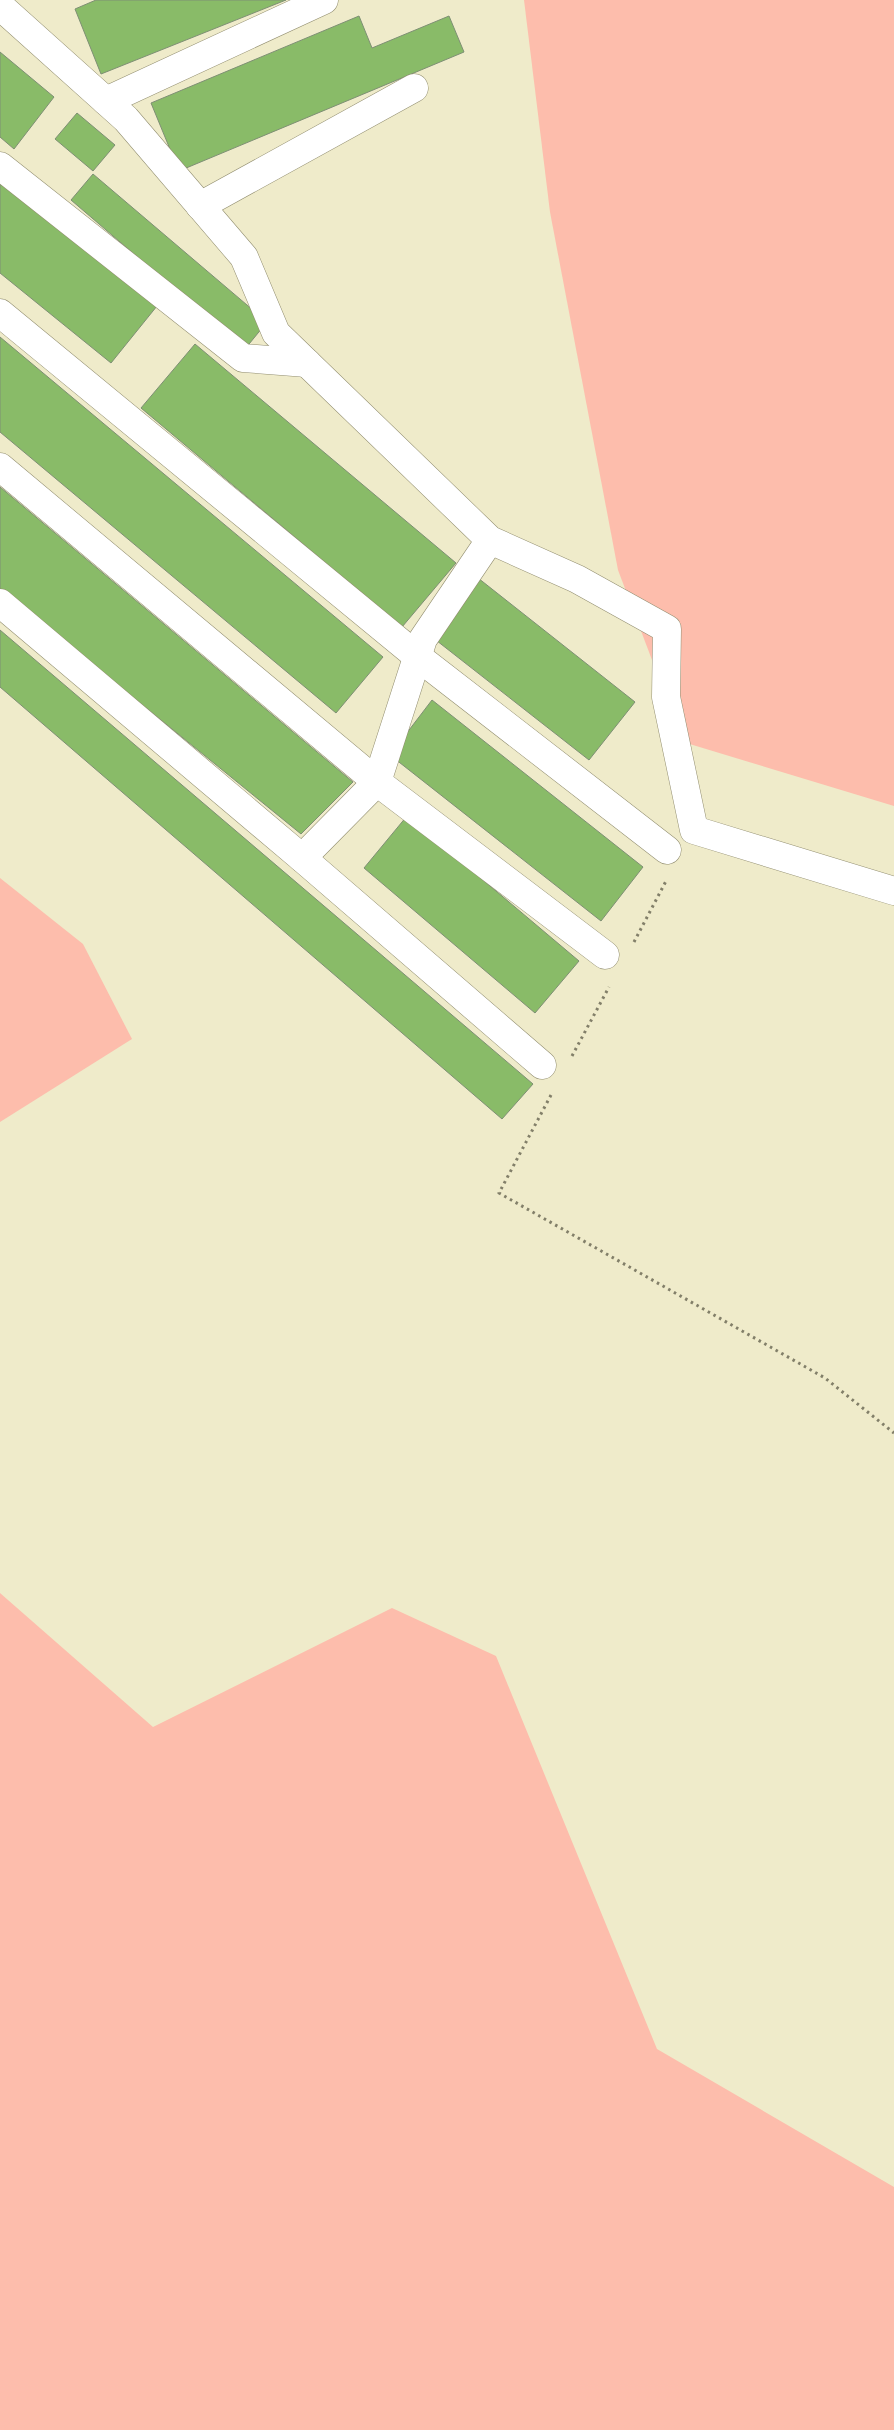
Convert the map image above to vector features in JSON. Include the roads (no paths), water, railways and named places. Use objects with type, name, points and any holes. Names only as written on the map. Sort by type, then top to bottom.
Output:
[{"type":"lane","points":[[12,0],[0,6],[126,119],[244,257],[276,333],[490,540],[577,579],[667,629],[666,697],[694,830],[894,891]]},
{"type":"lane","points":[[106,101],[324,0]]},
{"type":"lane","points":[[200,206],[414,88]]},
{"type":"lane","points":[[0,166],[243,358],[307,363]]},
{"type":"lane","points":[[0,313],[669,862]]},
{"type":"lane","points":[[0,467],[377,782],[605,955]]},
{"type":"lane","points":[[302,858],[377,782],[423,639],[490,540]]},
{"type":"lane","points":[[0,603],[302,858],[542,1065]]}]
